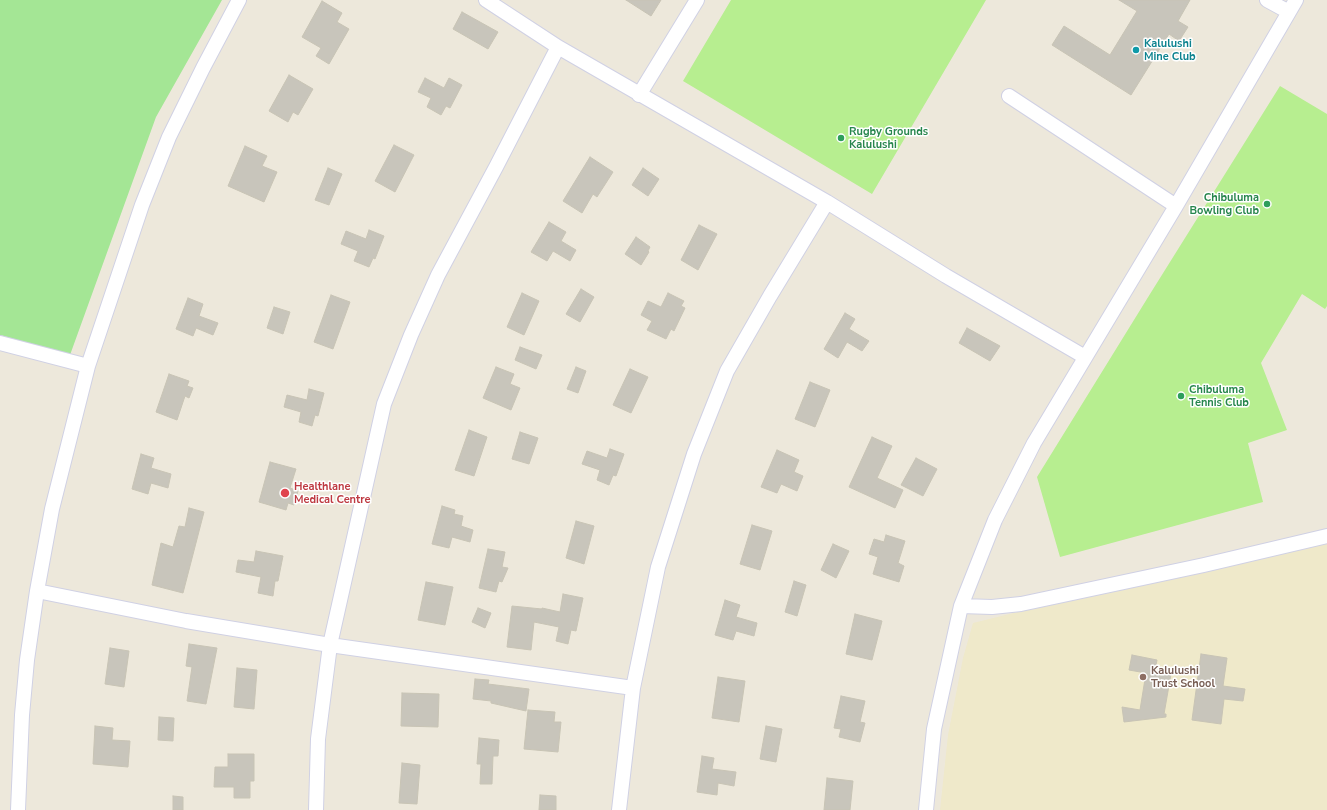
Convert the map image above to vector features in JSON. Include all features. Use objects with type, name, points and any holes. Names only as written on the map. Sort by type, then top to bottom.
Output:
[{"type":"street","points":[[18,810],[22,715],[27,660],[37,591],[52,509],[88,366],[142,205],[169,137],[239,0]]},
{"type":"street","points":[[486,0],[558,47],[827,202],[946,276],[1085,357]]},
{"type":"street","points":[[639,95],[697,0]]},
{"type":"street","points":[[926,810],[934,729],[961,606],[995,520],[1034,443],[1176,206],[1292,6],[1267,0]]},
{"type":"street","points":[[316,810],[318,740],[330,645],[384,404],[411,335],[438,275],[558,47]]},
{"type":"street","points":[[1010,96],[1176,206]]},
{"type":"street","points":[[619,810],[633,688],[658,567],[694,454],[727,371],[827,202]]},
{"type":"street","points":[[0,343],[88,366]]},
{"type":"street","points":[[961,606],[992,607],[1021,604],[1204,565],[1327,536]]},
{"type":"street","points":[[37,591],[186,621],[330,645],[633,688]]},
{"type":"shaded area","name":"Kalulushi Trust School","points":[[1327,536],[1327,810],[940,810],[948,735],[963,658],[973,623]]},
{"type":"green space","points":[[0,0],[222,0],[156,117],[70,355],[0,335]]},
{"type":"green space","name":"Rugby Grounds Kalulushi","points":[[731,0],[986,0],[872,194],[683,81]]},
{"type":"green space","points":[[1280,86],[1327,114],[1327,306],[1325,309],[1302,294],[1261,363],[1287,430],[1248,443],[1263,502],[1060,557],[1037,477]]},
{"type":"building","points":[[626,0],[661,0],[651,16]]},
{"type":"building","name":"Kalulushi Mine Club","points":[[1119,0],[1190,0],[1178,21],[1188,27],[1179,41],[1169,34],[1131,95],[1052,45],[1064,26],[1110,55],[1137,11]]},
{"type":"building","points":[[322,1],[342,13],[337,22],[349,29],[329,64],[316,56],[321,48],[302,37]]},
{"type":"building","points":[[462,12],[498,32],[488,49],[453,29]]},
{"type":"building","points":[[289,75],[313,89],[298,115],[293,112],[288,122],[269,111]]},
{"type":"building","points":[[425,78],[444,88],[449,78],[462,85],[450,108],[446,106],[441,115],[427,107],[431,98],[418,92]]},
{"type":"building","points":[[394,145],[414,155],[395,192],[375,181]]},
{"type":"building","points":[[245,146],[267,156],[262,166],[277,172],[264,202],[228,186]]},
{"type":"building","points":[[590,157],[613,172],[597,197],[593,194],[582,213],[563,201]]},
{"type":"building","points":[[328,168],[342,174],[329,205],[315,200]]},
{"type":"building","points":[[643,168],[659,179],[648,196],[632,185]]},
{"type":"building","points":[[549,222],[566,232],[561,241],[576,250],[570,261],[553,251],[547,261],[531,252]]},
{"type":"building","points":[[699,225],[717,234],[698,270],[681,260]]},
{"type":"building","points":[[369,230],[384,236],[375,259],[373,258],[369,267],[354,261],[358,251],[341,244],[346,231],[366,239]]},
{"type":"building","points":[[636,237],[650,247],[649,252],[641,265],[625,254]]},
{"type":"building","points":[[581,289],[594,297],[580,322],[566,314]]},
{"type":"building","points":[[522,293],[539,301],[524,335],[507,327]]},
{"type":"building","points":[[668,293],[684,301],[681,306],[685,308],[674,331],[671,329],[666,339],[647,330],[652,321],[641,315],[648,301],[661,307]]},
{"type":"building","points":[[331,295],[350,302],[333,349],[314,342]]},
{"type":"building","points":[[188,298],[203,304],[199,316],[218,323],[213,335],[196,328],[193,336],[176,329]]},
{"type":"building","points":[[274,307],[290,312],[283,334],[267,328]]},
{"type":"building","points":[[845,313],[855,319],[849,329],[869,341],[862,351],[847,342],[838,358],[824,349]]},
{"type":"building","points":[[967,328],[1000,346],[990,361],[959,343]]},
{"type":"building","points":[[520,347],[542,355],[536,369],[515,360]]},
{"type":"building","points":[[496,367],[514,374],[510,384],[520,388],[511,410],[483,398]]},
{"type":"building","points":[[576,367],[586,371],[578,393],[567,389]]},
{"type":"building","points":[[630,369],[648,377],[631,413],[613,405]]},
{"type":"building","points":[[169,374],[189,381],[187,386],[193,388],[189,398],[185,396],[177,420],[156,412]]},
{"type":"building","points":[[810,382],[830,390],[815,427],[795,419]]},
{"type":"building","points":[[309,389],[324,393],[318,416],[315,415],[312,426],[299,422],[301,412],[284,407],[287,395],[307,400]]},
{"type":"building","points":[[469,430],[487,437],[474,476],[455,470]]},
{"type":"building","points":[[520,432],[538,438],[529,464],[512,459]]},
{"type":"building","points":[[872,437],[892,446],[877,478],[903,490],[895,508],[849,487]]},
{"type":"building","points":[[610,449],[624,454],[616,476],[613,475],[609,485],[597,480],[600,470],[582,464],[587,451],[607,458]]},
{"type":"building","points":[[777,450],[799,460],[794,472],[803,476],[797,491],[781,484],[777,493],[761,487]]},
{"type":"building","points":[[141,454],[154,458],[151,468],[171,474],[168,488],[151,483],[148,494],[132,489]]},
{"type":"building","points":[[916,458],[937,469],[923,496],[901,485]]},
{"type":"building","points":[[270,462],[296,469],[290,488],[298,491],[294,505],[288,503],[286,510],[259,502]]},
{"type":"building","points":[[442,506],[455,510],[454,514],[463,516],[461,526],[473,530],[470,542],[452,537],[449,548],[432,544]]},
{"type":"building","points":[[189,508],[204,512],[183,593],[152,585],[161,543],[173,547],[179,526],[185,527]]},
{"type":"building","points":[[576,521],[594,526],[584,564],[566,558]]},
{"type":"building","points":[[752,525],[772,531],[760,570],[740,564]]},
{"type":"building","points":[[886,535],[905,541],[898,563],[904,566],[899,582],[873,574],[878,557],[869,554],[874,539],[884,542]]},
{"type":"building","points":[[833,544],[849,551],[836,578],[821,570]]},
{"type":"building","points":[[488,549],[505,552],[502,567],[508,568],[502,582],[499,581],[496,592],[479,588]]},
{"type":"building","points":[[256,551],[283,556],[278,581],[275,581],[273,596],[258,593],[261,577],[236,572],[238,560],[254,562]]},
{"type":"building","points":[[794,581],[806,585],[797,616],[785,612]]},
{"type":"building","points":[[426,582],[453,587],[445,625],[418,620]]},
{"type":"building","points":[[563,594],[583,598],[576,631],[571,630],[568,644],[556,641],[559,627],[534,622],[531,650],[507,647],[512,606],[542,608],[560,612]]},
{"type":"building","points":[[725,600],[740,605],[736,617],[757,623],[754,636],[736,631],[733,640],[715,635]]},
{"type":"building","points":[[478,608],[491,613],[485,628],[472,622]]},
{"type":"building","points":[[855,614],[882,621],[872,660],[846,654]]},
{"type":"building","points":[[189,644],[217,648],[206,704],[187,701],[192,667],[186,666]]},
{"type":"building","points":[[110,648],[129,651],[124,687],[105,684]]},
{"type":"building","points":[[1201,654],[1227,658],[1223,686],[1245,689],[1243,701],[1224,699],[1221,724],[1192,720]]},
{"type":"building","points":[[1132,655],[1157,660],[1155,671],[1171,674],[1164,714],[1166,714],[1166,717],[1124,722],[1122,707],[1140,710],[1146,673],[1129,670]]},
{"type":"building","points":[[237,668],[257,670],[254,709],[234,707]]},
{"type":"building","points":[[718,677],[745,681],[739,722],[712,718]]},
{"type":"building","points":[[475,679],[489,680],[488,684],[529,689],[526,711],[491,703],[491,701],[473,699]]},
{"type":"building","points":[[402,693],[439,694],[438,727],[401,726]]},
{"type":"building","points":[[841,696],[865,701],[860,722],[865,723],[860,742],[839,737],[841,729],[834,728]]},
{"type":"building","points":[[528,710],[555,712],[554,722],[561,722],[558,752],[524,749]]},
{"type":"building","points":[[159,717],[174,718],[173,741],[158,740]]},
{"type":"building","points":[[95,726],[113,728],[112,740],[130,741],[128,767],[93,764]]},
{"type":"building","points":[[766,726],[782,729],[776,762],[760,759]]},
{"type":"building","points":[[479,738],[499,740],[498,756],[493,756],[492,784],[480,784],[481,764],[477,764]]},
{"type":"building","points":[[228,754],[254,754],[254,781],[250,781],[250,798],[234,798],[234,787],[214,787],[215,767],[228,767]]},
{"type":"building","points":[[702,756],[714,758],[712,769],[736,772],[734,786],[718,783],[717,795],[697,792]]},
{"type":"building","points":[[402,763],[420,765],[417,804],[399,803]]},
{"type":"building","points":[[827,778],[853,781],[850,810],[824,810]]},
{"type":"building","points":[[540,795],[556,796],[556,810],[539,810]]},
{"type":"building","points":[[173,796],[183,797],[183,810],[173,810]]},
{"type":"place","name":"Kalulushi Mine Club","points":[[1136,50]]},
{"type":"place","name":"Rugby Grounds Kalulushi","points":[[841,138]]},
{"type":"place","name":"Chibuluma Bowling Club","points":[[1267,204]]},
{"type":"place","name":"Chibuluma Tennis Club","points":[[1181,396]]},
{"type":"place","name":"Healthlane Medical Centre","points":[[285,493]]},
{"type":"place","name":"Kalulushi Trust School","points":[[1143,677]]}]
